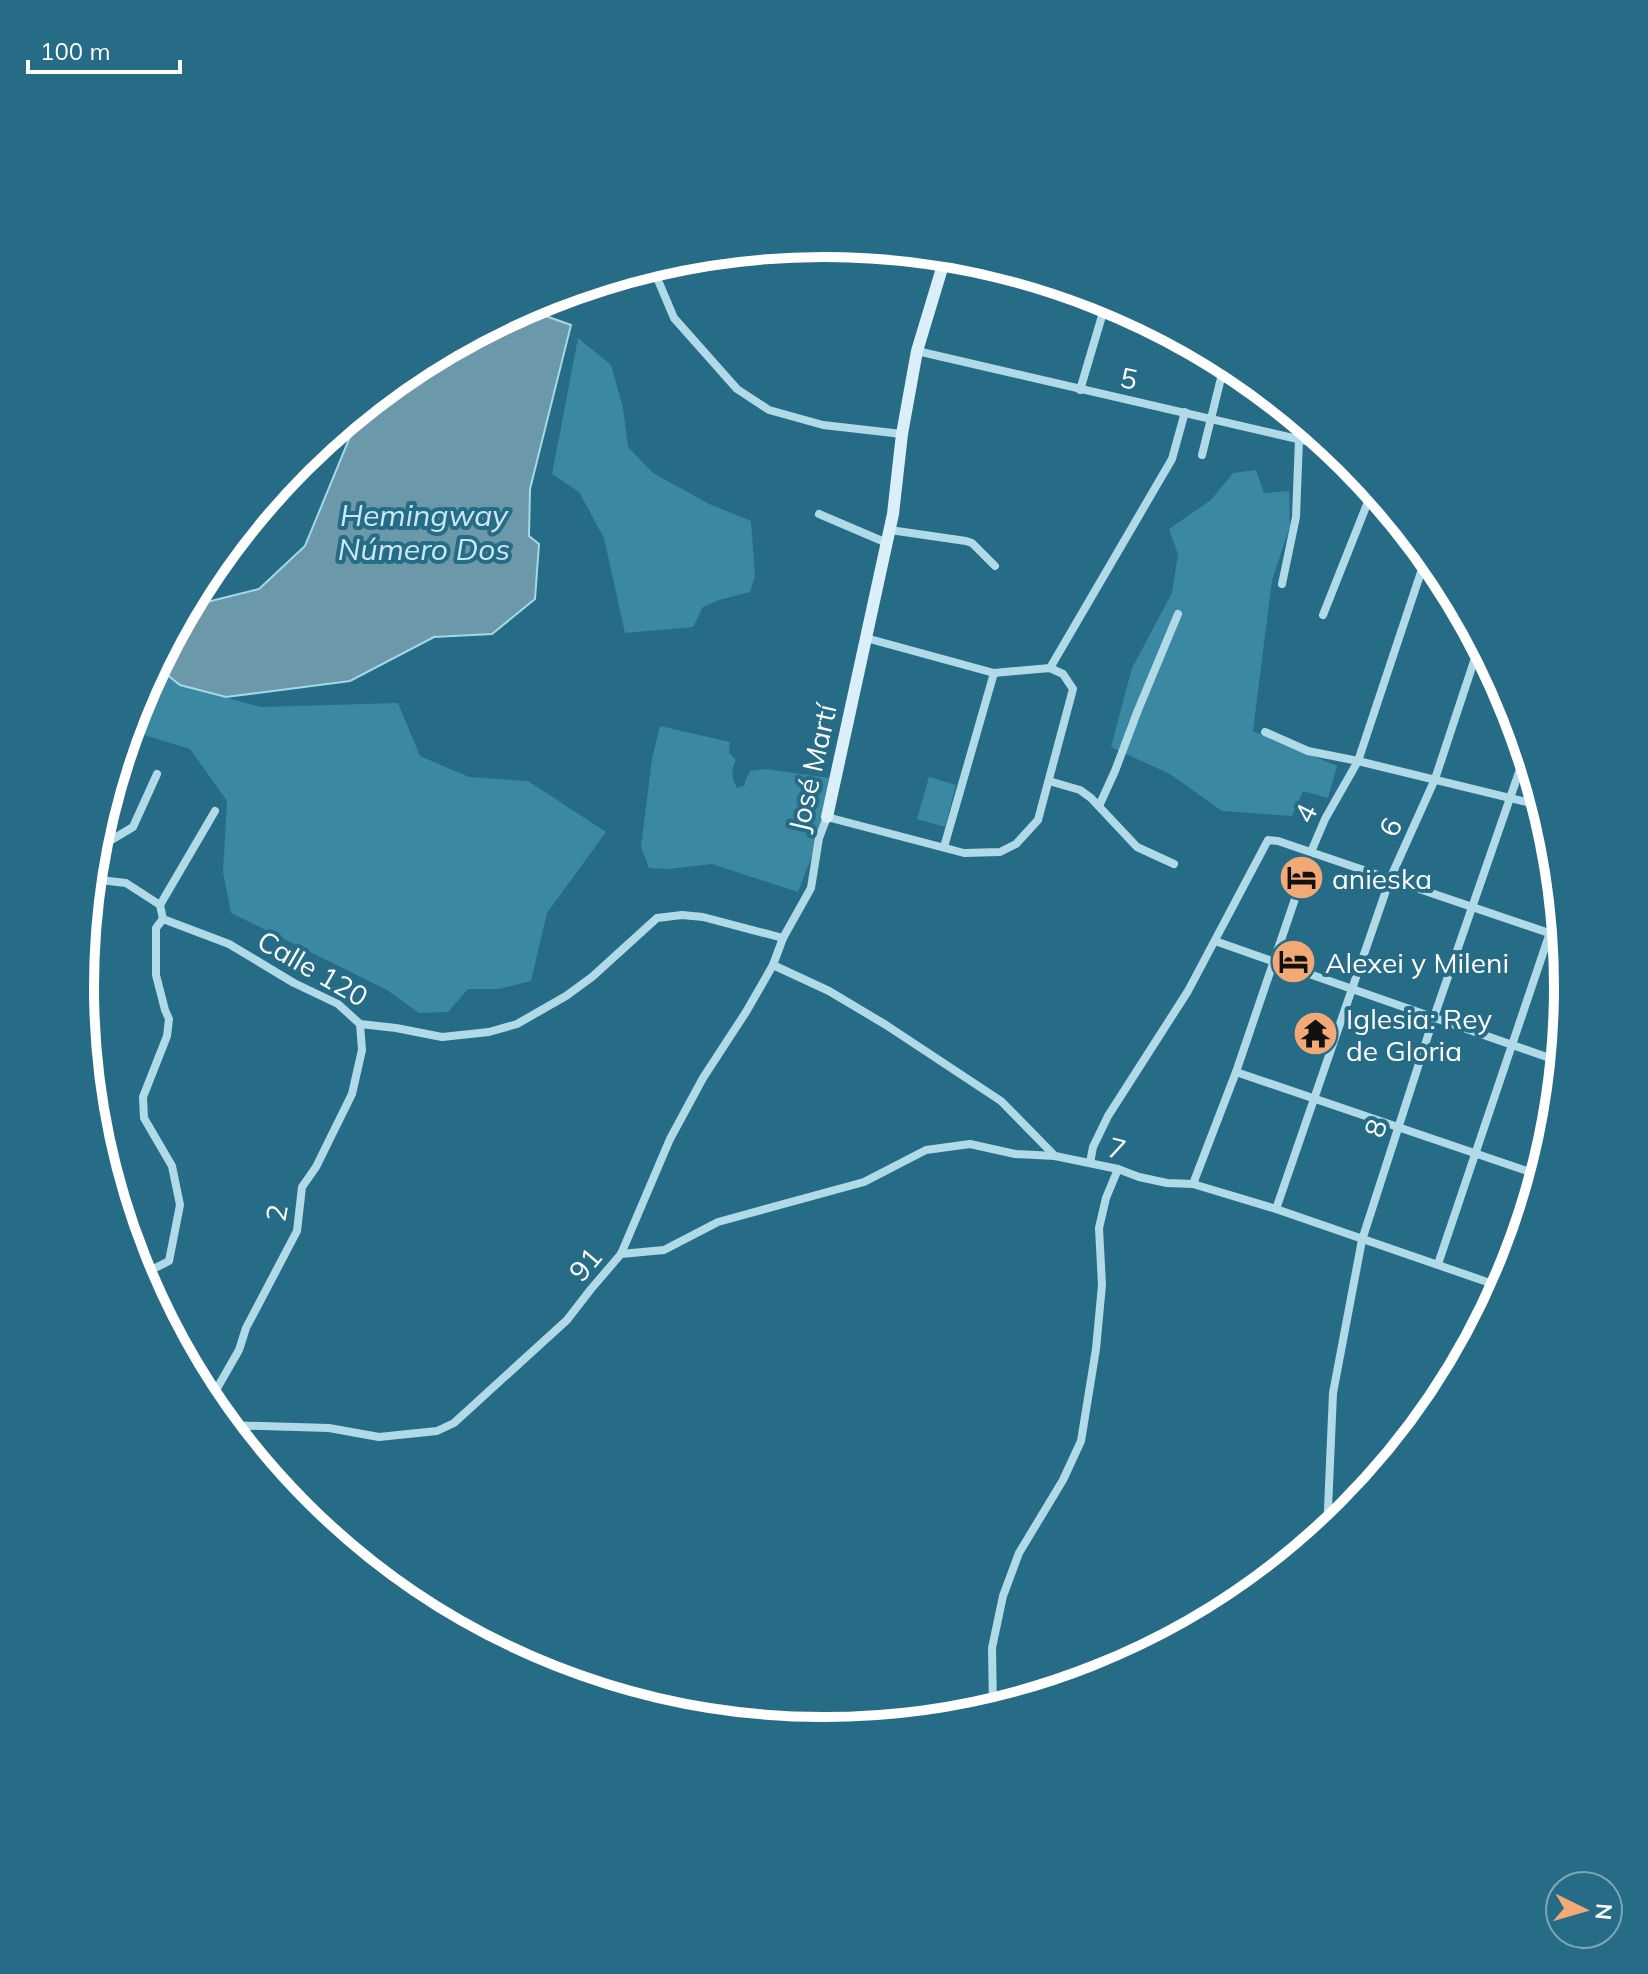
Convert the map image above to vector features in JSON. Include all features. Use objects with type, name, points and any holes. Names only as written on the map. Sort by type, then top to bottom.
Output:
[{"type":"street","name":"José Martí","points":[[621,1254],[677,1127],[703,1078],[773,965],[783,938],[811,888],[819,838],[827,817],[890,530],[902,434],[917,351],[942,267]]},
{"type":"street","points":[[657,277],[674,318],[708,359],[737,389],[769,410],[823,425],[902,434]]},
{"type":"street","points":[[1080,390],[1103,313]]},
{"type":"street","name":"5","points":[[917,351],[1309,441]]},
{"type":"street","points":[[1202,455],[1222,375]]},
{"type":"street","points":[[1050,668],[1172,459],[1185,412]]},
{"type":"street","points":[[1282,584],[1296,517],[1300,434]]},
{"type":"street","points":[[1323,615],[1368,501]]},
{"type":"street","points":[[819,514],[887,543]]},
{"type":"street","points":[[890,530],[972,543],[995,566]]},
{"type":"street","name":"4","points":[[1193,1184],[1236,1072],[1311,852],[1325,819],[1358,761],[1422,569]]},
{"type":"street","points":[[1099,806],[1178,614]]},
{"type":"street","points":[[827,817],[964,853],[1000,852],[1016,844],[1038,820],[1073,689],[1063,674],[1050,668],[994,673],[866,638]]},
{"type":"street","name":"6","points":[[1276,1209],[1390,879],[1435,779],[1475,657]]},
{"type":"street","points":[[944,847],[994,673]]},
{"type":"street","points":[[1265,732],[1308,751],[1530,803]]},
{"type":"street","name":"8","points":[[1328,1515],[1333,1393],[1362,1240],[1434,1017],[1520,770]]},
{"type":"street","points":[[109,842],[133,827],[157,774]]},
{"type":"street","points":[[1049,781],[1080,790],[1137,847],[1174,864]]},
{"type":"street","points":[[151,1269],[169,1261],[180,1205],[172,1166],[144,1118],[143,1097],[167,1036],[169,1019],[156,975],[156,928],[163,919],[160,905],[215,811]]},
{"type":"street","points":[[1090,1163],[1093,1147],[1108,1116],[1188,991],[1268,840],[1549,933]]},
{"type":"street","points":[[102,880],[126,883],[160,905]]},
{"type":"street","name":"Calle 120","points":[[163,919],[229,944],[294,983],[338,1004],[360,1024],[442,1037],[489,1032],[517,1024],[592,977],[657,918],[682,915],[703,917],[783,938]]},
{"type":"street","points":[[1438,1264],[1551,927]]},
{"type":"street","points":[[1215,941],[1550,1058]]},
{"type":"street","points":[[773,965],[829,991],[1001,1101],[1055,1156]]},
{"type":"street","name":"2","points":[[216,1391],[297,1231],[302,1187],[316,1167],[352,1094],[362,1050],[360,1024]]},
{"type":"street","points":[[1236,1072],[1530,1172]]},
{"type":"street","name":"91","points":[[241,1425],[329,1428],[379,1437],[437,1431],[454,1423],[567,1320],[621,1254],[664,1250],[718,1222],[864,1182],[926,1150],[970,1144],[1015,1154],[1055,1156]]},
{"type":"street","name":"7","points":[[1055,1156],[1167,1183],[1193,1184],[1276,1209],[1491,1283]]},
{"type":"street","points":[[993,1697],[992,1648],[1003,1596],[1019,1553],[1063,1480],[1081,1441],[1096,1349],[1102,1285],[1099,1228],[1106,1198],[1118,1169]]},
{"type":"shaded area","points":[[578,338],[611,365],[623,408],[628,447],[653,473],[709,504],[751,521],[755,576],[750,592],[703,607],[693,627],[625,633],[604,538],[579,492],[552,474]]},
{"type":"shaded area","points":[[1256,470],[1264,493],[1289,491],[1290,526],[1272,580],[1253,731],[1337,766],[1328,798],[1303,791],[1292,816],[1222,811],[1170,774],[1111,747],[1132,668],[1172,593],[1178,554],[1169,529],[1211,500],[1233,473]]},
{"type":"shaded area","points":[[165,673],[180,685],[261,707],[398,703],[420,756],[469,777],[528,781],[606,832],[547,913],[531,981],[499,989],[468,989],[448,1012],[419,1013],[387,990],[231,913],[223,872],[227,801],[190,749],[140,734]]},
{"type":"shaded area","points":[[660,726],[730,742],[729,753],[736,760],[732,774],[737,788],[745,785],[750,771],[765,769],[829,778],[819,838],[798,892],[712,864],[649,868],[641,847],[652,759]]},
{"type":"shaded area","points":[[929,777],[956,785],[945,827],[917,819]]},
{"type":"water","name":"Hemingway Número Dos","points":[[541,315],[571,325],[530,489],[529,536],[539,544],[535,599],[492,634],[434,637],[350,681],[226,697],[180,685],[165,673],[204,603],[259,589],[305,546],[353,430],[418,380],[501,332]]},
{"type":"place","name":"anieska","points":[[1301,878]]},
{"type":"place","name":"Alexei y Mileni","points":[[1294,962]]},
{"type":"place","name":"Iglesia: Rey de Gloria","points":[[1315,1034]]}]
